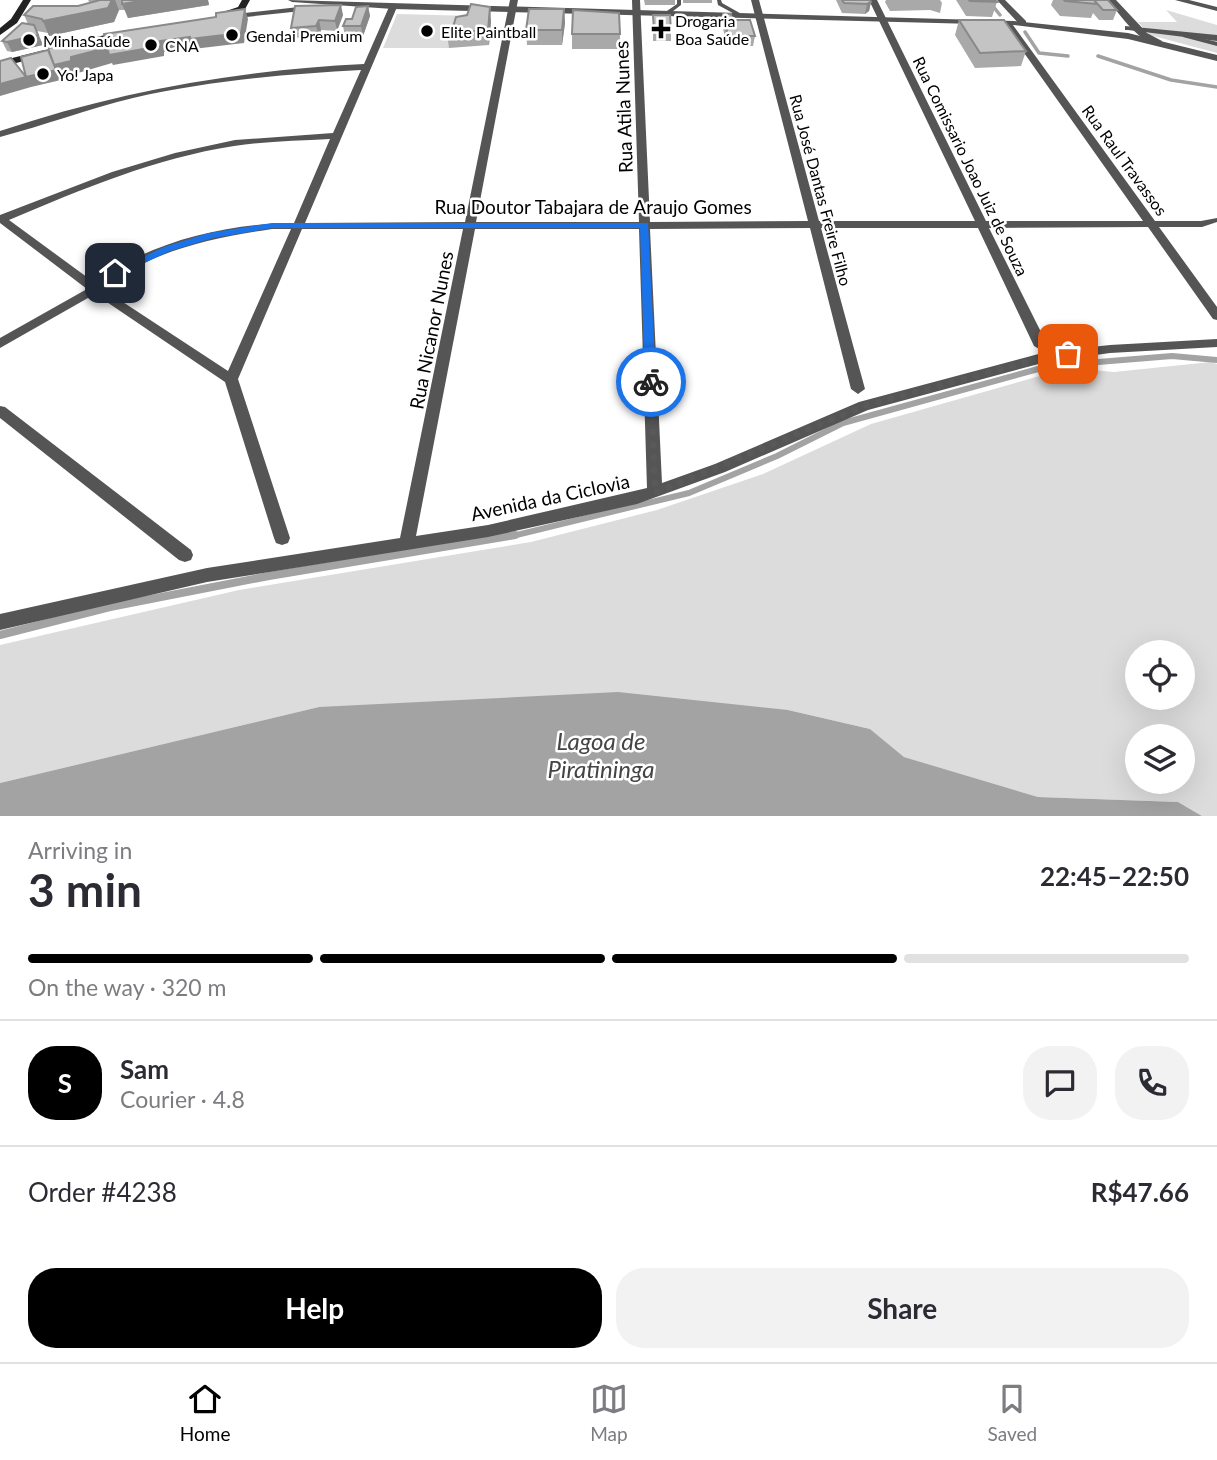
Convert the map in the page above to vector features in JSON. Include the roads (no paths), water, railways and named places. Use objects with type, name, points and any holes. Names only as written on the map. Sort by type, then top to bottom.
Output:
[{"type":"main road","points":[[0,32],[14,21],[27,0]]},
{"type":"main road","points":[[210,19],[241,9],[246,0]]},
{"type":"main road","points":[[0,61],[133,31]]},
{"type":"street","points":[[292,0],[337,5]]},
{"type":"street","name":"Rua José Dantas Freire Filho","points":[[755,0],[858,389]]},
{"type":"street","name":"Rua Comissario Joao Juiz de Souza","points":[[873,0],[1041,346]]},
{"type":"street","name":"Rua Raul Travassos","points":[[1001,0],[1217,316]]},
{"type":"street","points":[[1112,0],[1138,29],[1159,43]]},
{"type":"street","points":[[1179,0],[1217,9]]},
{"type":"street","points":[[210,19],[337,5],[394,3],[636,7],[666,14],[1015,23],[1138,29],[1217,38]]},
{"type":"street","points":[[231,379],[394,3]]},
{"type":"street","name":"Rua Nicanor Nunes","points":[[407,543],[513,5]]},
{"type":"street","name":"Rua Atila Nunes","points":[[636,7],[655,493]]},
{"type":"street","points":[[1015,23],[1108,33],[1159,43],[1217,61]]},
{"type":"street","points":[[1015,23],[1146,44],[1217,61]]},
{"type":"street","points":[[0,134],[69,110],[151,90],[284,71],[367,67]]},
{"type":"street","points":[[1,218],[127,171],[195,151],[235,143],[337,136]]},
{"type":"street","points":[[1,218],[95,289],[231,379],[282,538]]},
{"type":"street","name":"Rua Doutor Tabajara de Araujo Gomes","points":[[0,344],[95,289],[115,273],[167,249],[212,235],[247,228],[1202,224],[1213,220]]},
{"type":"street","name":"Avenida da Ciclovia","points":[[0,622],[207,575],[488,531],[655,493],[864,406],[1046,357],[1110,349],[1217,344]]},
{"type":"street","points":[[0,411],[185,555]]},
{"type":"lane","points":[[666,14],[679,4],[678,0]]},
{"type":"lane","points":[[719,0],[720,4],[742,16]]},
{"type":"lane","points":[[1167,32],[1217,44]]},
{"type":"water","name":"Lagoa de Piratininga","points":[[618,692],[788,710],[870,729],[904,757],[1038,797],[1178,802],[1202,816],[0,816],[0,783],[319,707]]},
{"type":"waterway","points":[[988,0],[1000,15]]},
{"type":"waterway","points":[[1025,32],[1039,53],[1068,56]]},
{"type":"waterway","points":[[1098,56],[1171,80],[1217,87]]},
{"type":"waterway","points":[[508,537],[689,493],[777,456],[843,423],[1049,366],[1172,356],[1217,360]]},
{"type":"waterway","points":[[0,635],[110,607],[269,576],[515,535]]},
{"type":"place","name":"Drogaria Boa Saúde","points":[[661,29]]},
{"type":"place","name":"Elite Paintball","points":[[427,31]]},
{"type":"place","name":"Gendai Premium","points":[[232,35]]},
{"type":"place","name":"MinhaSaúde","points":[[29,40]]},
{"type":"place","name":"CNA","points":[[151,45]]},
{"type":"place","name":"Yo! Japa","points":[[43,74]]}]
